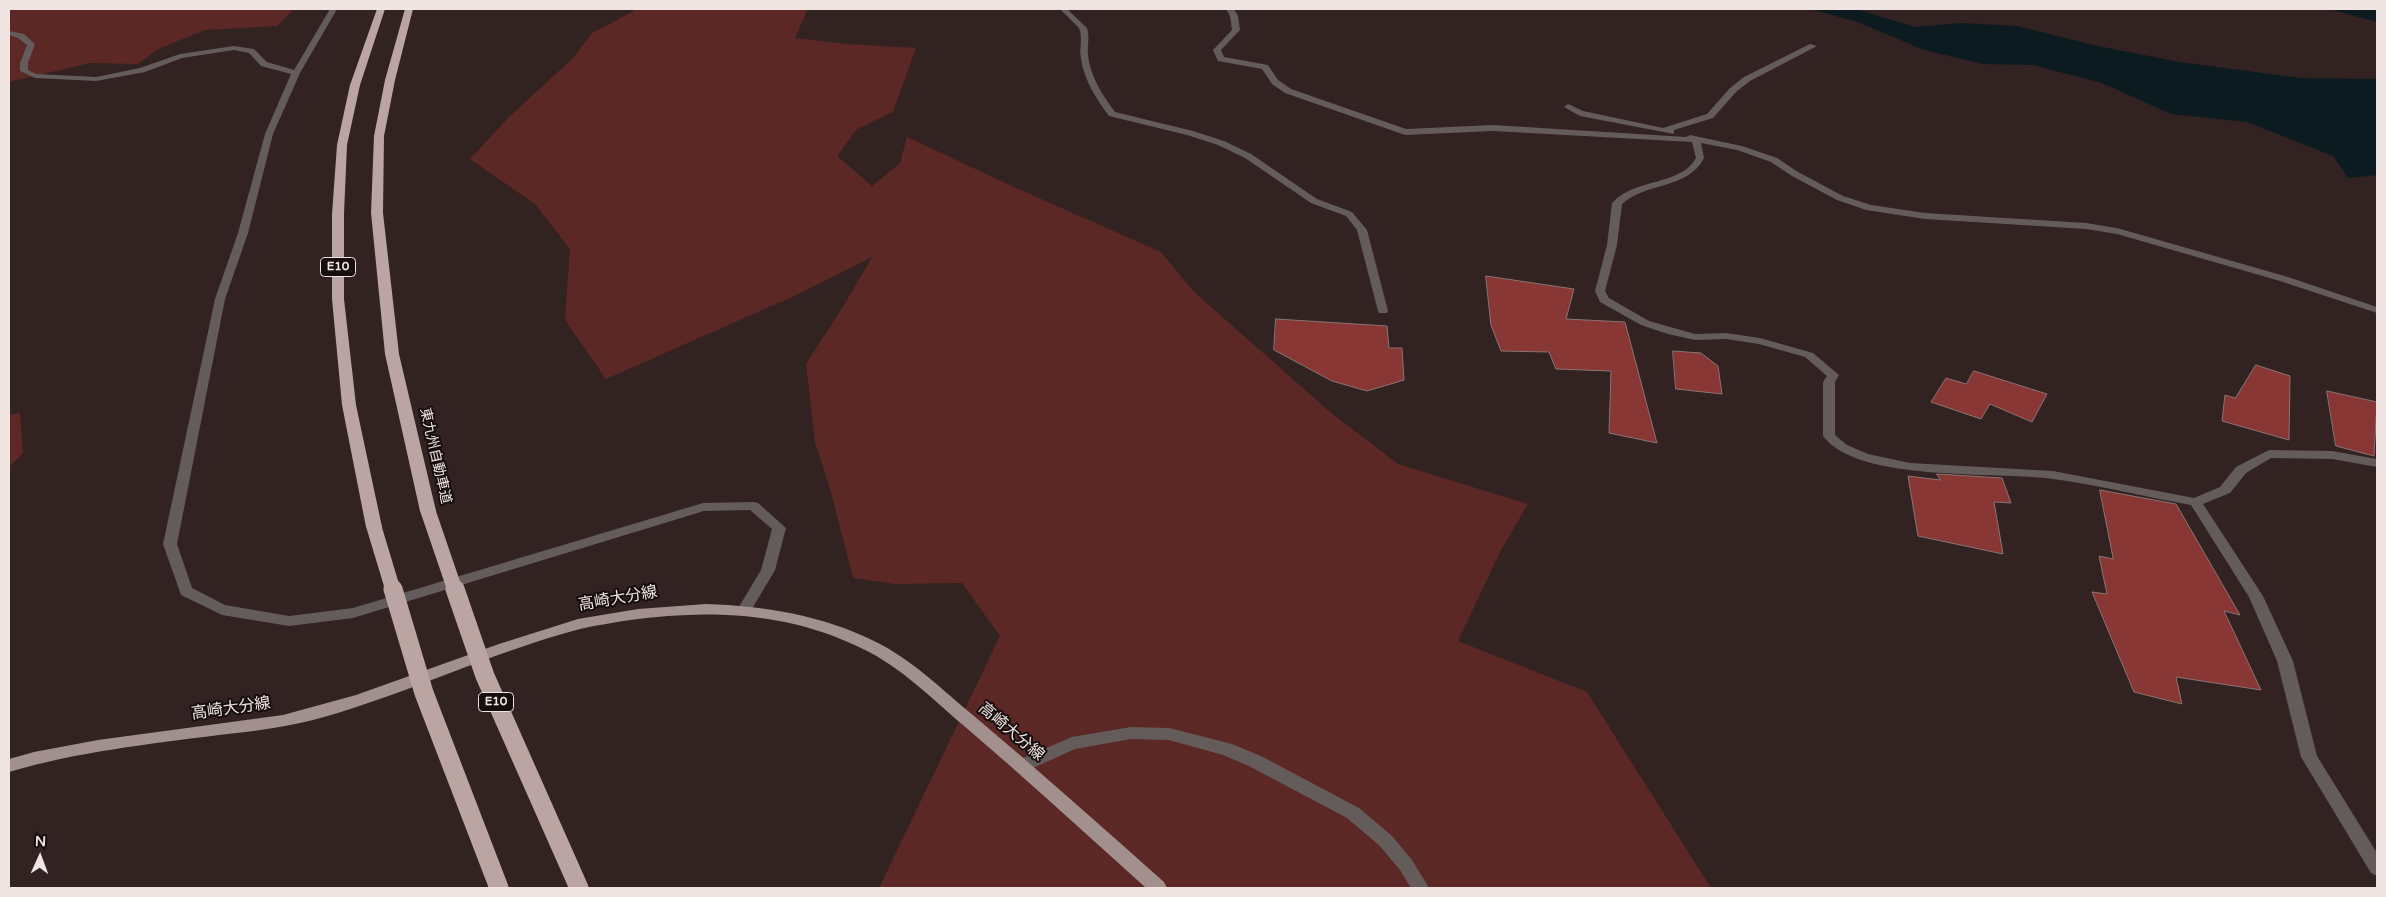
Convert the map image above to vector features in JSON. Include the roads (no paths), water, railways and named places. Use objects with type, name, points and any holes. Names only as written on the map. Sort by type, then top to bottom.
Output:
[{"type":"highway","name":"E10","points":[[381,9],[355,85],[342,145],[338,214],[338,299],[349,404],[374,527],[424,693],[499,888]]},
{"type":"highway","name":"東九州自動車道","points":[[409,9],[390,80],[379,136],[377,213],[392,354],[428,511],[484,676],[579,888]]},
{"type":"main road","name":"高崎大分線","points":[[9,766],[98,746],[291,719],[347,705],[581,623],[667,610],[707,608],[744,610],[803,619],[854,637],[880,649],[900,663],[1022,766],[1158,888]]},
{"type":"street","points":[[333,9],[296,73],[269,134],[243,233],[218,309],[170,544],[186,591],[222,610],[289,621],[353,613],[702,507],[753,506],[779,528],[768,570],[744,610]]},
{"type":"street","points":[[1063,9],[1082,27],[1085,36],[1084,56],[1092,78],[1112,114],[1221,143],[1248,156],[1314,201],[1349,214],[1362,230],[1383,311]]},
{"type":"street","points":[[1230,9],[1234,16],[1236,30],[1218,50],[1221,59],[1266,67],[1275,82],[1288,91],[1405,132],[1493,128],[1696,140],[1739,148],[1774,160],[1795,174],[1840,198],[1869,208],[1925,216],[2086,226],[2117,231],[2266,274],[2377,310]]},
{"type":"street","points":[[9,33],[21,36],[31,44],[24,63],[24,71],[35,76],[96,79],[142,70],[180,56],[234,48],[251,51],[264,64],[296,73]]},
{"type":"street","points":[[1665,130],[1710,116],[1733,90],[1747,79],[1813,46]]},
{"type":"street","points":[[1568,107],[1580,113],[1665,130],[1696,140]]},
{"type":"street","points":[[1696,140],[1700,158],[1692,170],[1676,177],[1634,189],[1617,203],[1612,245],[1600,292],[1604,300],[1613,307],[1645,323],[1672,332],[1695,337],[1726,336],[1760,341],[1809,355],[1833,375],[1829,382],[1830,436],[1842,448],[1864,457],[1910,467],[2053,475],[2195,502],[2225,490],[2241,470],[2269,454],[2332,455],[2377,463]]},
{"type":"street","points":[[2195,502],[2256,596],[2285,661],[2309,757],[2377,868]]},
{"type":"street","points":[[1022,766],[1072,743],[1130,733],[1169,734],[1226,749],[1353,813],[1386,841],[1406,866],[1420,888]]}]
